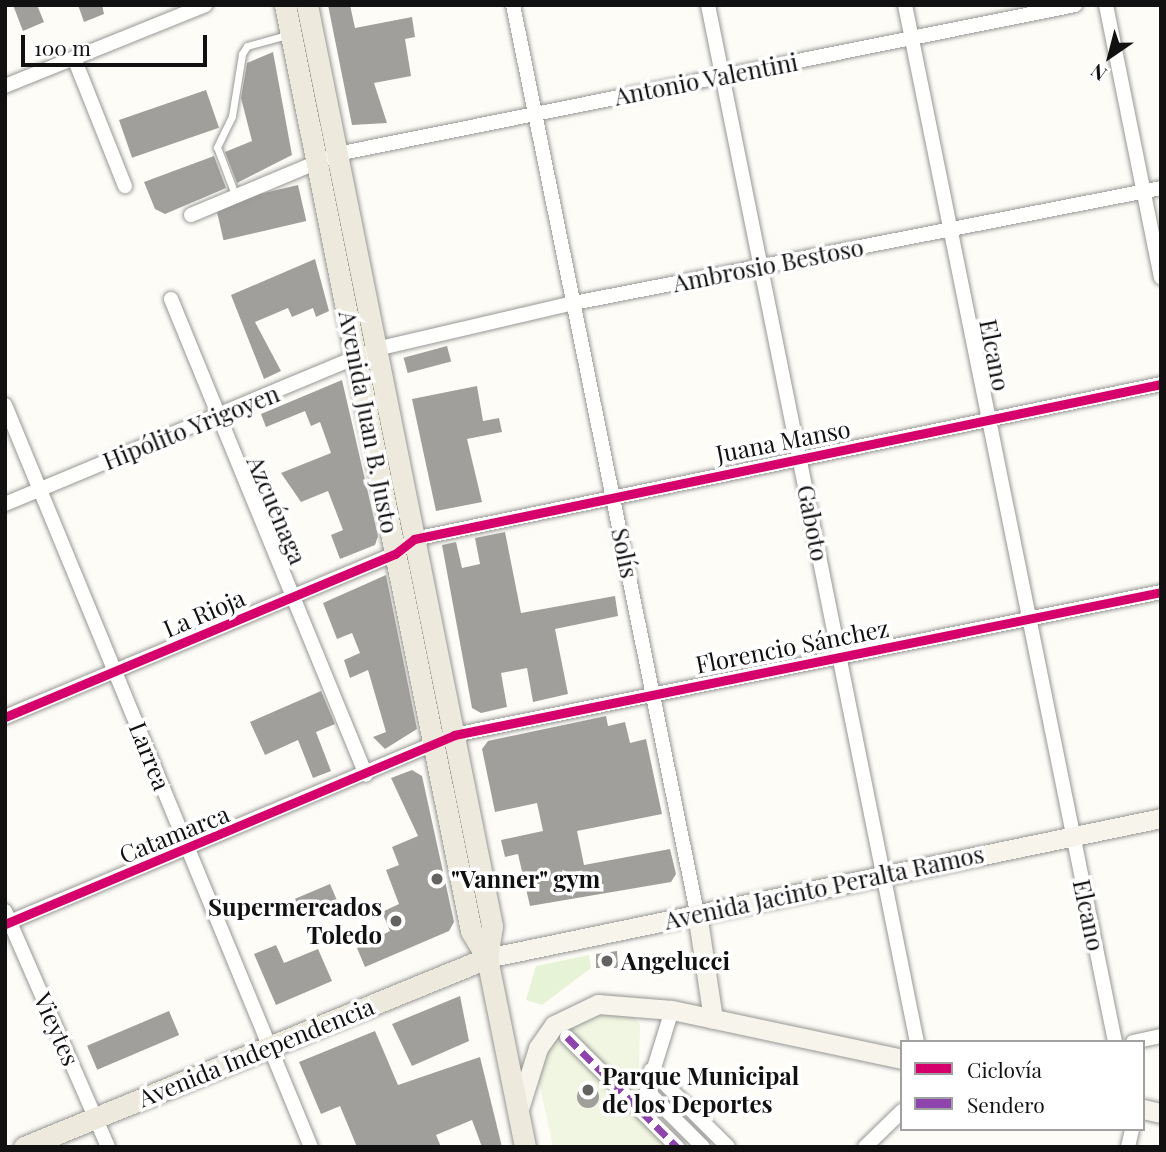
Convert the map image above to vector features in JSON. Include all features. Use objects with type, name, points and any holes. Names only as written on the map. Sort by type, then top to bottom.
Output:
[{"type":"main road","name":"Avenida Juan B. Justo","points":[[285,5],[471,931],[487,958],[525,1147]]},
{"type":"main road","name":"Avenida Juan B. Justo","points":[[307,5],[492,926],[487,958]]},
{"type":"main road","name":"Avenida Jacinto Peralta Ramos","points":[[487,958],[1161,818]]},
{"type":"main road","name":"Solís","points":[[696,913],[713,1019]]},
{"type":"main road","name":"Avenida Independencia","points":[[24,1147],[487,958]]},
{"type":"main road","points":[[518,1112],[538,1048],[554,1025],[598,1004],[672,1010],[900,1059]]},
{"type":"street","points":[[5,86],[205,5]]},
{"type":"street","name":"Solís","points":[[513,5],[696,913]]},
{"type":"street","name":"Gaboto","points":[[708,5],[917,1040]]},
{"type":"street","name":"Elcano","points":[[905,5],[1115,1040]]},
{"type":"street","name":"Antonio Valentini","points":[[191,215],[337,154],[1075,5]]},
{"type":"street","points":[[1106,5],[1161,278]]},
{"type":"street","points":[[74,58],[125,186]]},
{"type":"street","name":"Ambrosio Bestoso","points":[[376,349],[574,303],[1161,188]]},
{"type":"street","name":"Azcuénaga","points":[[171,299],[216,415],[366,775]]},
{"type":"street","name":"Hipólito Yrigoyen","points":[[5,504],[216,415],[356,361],[376,349]]},
{"type":"street","name":"Juana Manso","points":[[414,540],[613,495],[1161,384]]},
{"type":"street","name":"Larrea","points":[[5,405],[311,1147]]},
{"type":"street","name":"La Rioja","points":[[5,717],[395,554],[414,540]]},
{"type":"street","name":"Florencio Sánchez","points":[[434,747],[454,735],[1161,592]]},
{"type":"street","name":"Catamarca","points":[[7,919],[188,849],[434,747]]},
{"type":"street","name":"Vieytes","points":[[7,919],[108,1147]]},
{"type":"street","points":[[672,1010],[651,1070],[647,1091],[703,1147]]},
{"type":"street","points":[[1142,1040],[1161,1036]]},
{"type":"street","points":[[567,1037],[677,1147]]},
{"type":"street","points":[[651,1070],[728,1147]]},
{"type":"street","points":[[865,1147],[900,1113]]},
{"type":"lane","points":[[236,197],[217,147],[232,116],[242,54],[247,46],[291,34]]},
{"type":"green space","points":[[589,955],[591,968],[542,1005],[526,1000],[536,966]]},
{"type":"green space","name":"Parque Municipal de los Deportes","points":[[588,1011],[628,1011],[640,1024],[638,1106],[677,1147],[553,1147],[537,1072],[545,1045]]},
{"type":"building","points":[[13,5],[37,5],[44,22],[23,31]]},
{"type":"building","points":[[78,5],[102,5],[104,14],[84,22]]},
{"type":"building","points":[[328,5],[350,5],[355,28],[412,17],[415,37],[405,39],[411,76],[374,83],[387,123],[352,125]]},
{"type":"building","points":[[273,52],[292,155],[237,183],[225,152],[252,141],[241,98],[247,63]]},
{"type":"building","points":[[206,90],[219,128],[132,158],[119,120]]},
{"type":"building","points":[[214,156],[226,188],[165,214],[155,209],[144,182]]},
{"type":"building","points":[[298,185],[306,221],[224,240],[215,204]]},
{"type":"building","points":[[315,259],[329,311],[316,317],[313,308],[292,317],[288,308],[255,322],[281,371],[264,379],[231,295]]},
{"type":"building","points":[[447,346],[451,361],[408,373],[404,358]]},
{"type":"building","points":[[342,380],[378,536],[375,545],[340,559],[331,535],[343,530],[328,491],[301,502],[281,473],[331,453],[320,422],[311,426],[305,411],[266,427],[261,414]]},
{"type":"building","points":[[477,386],[483,421],[499,418],[502,432],[467,439],[482,502],[436,511],[412,399]]},
{"type":"building","points":[[505,532],[521,613],[615,596],[618,616],[555,629],[568,694],[533,702],[527,668],[501,673],[507,707],[481,713],[472,708],[442,545],[456,542],[462,568],[480,564],[475,538]]},
{"type":"building","points":[[386,575],[417,729],[385,749],[373,737],[386,732],[368,670],[350,678],[344,660],[360,653],[352,633],[337,639],[323,603]]},
{"type":"building","points":[[321,691],[335,724],[316,732],[331,771],[313,778],[298,740],[265,755],[250,722]]},
{"type":"building","points":[[606,716],[608,726],[625,722],[630,743],[646,739],[662,814],[577,831],[584,865],[670,849],[676,874],[671,882],[530,906],[518,854],[505,857],[501,840],[543,831],[537,803],[495,812],[482,749],[488,741]]},
{"type":"building","points":[[412,770],[422,776],[454,922],[449,931],[365,967],[357,948],[390,931],[382,912],[399,904],[386,870],[399,865],[392,847],[418,836],[391,778]]},
{"type":"building","points":[[330,884],[338,903],[303,918],[295,899]]},
{"type":"building","points":[[276,945],[284,963],[318,949],[332,981],[276,1005],[254,954]]},
{"type":"building","name":"Angelucci","points":[[617,951],[618,968],[596,968],[596,954]]},
{"type":"building","points":[[460,996],[469,1041],[412,1066],[392,1024]]},
{"type":"building","points":[[169,1011],[179,1035],[97,1070],[87,1046]]},
{"type":"building","points":[[375,1031],[398,1085],[480,1057],[502,1147],[482,1147],[472,1120],[436,1135],[441,1147],[357,1147],[340,1106],[321,1114],[299,1062]]},
{"type":"building","points":[[584,1086],[592,1086],[599,1093],[599,1101],[592,1108],[584,1108],[577,1101],[577,1093]]},
{"type":"marked path","points":[[567,1037],[677,1147]]},
{"type":"cycle path","points":[[5,717],[395,554],[414,539],[1161,384]]},
{"type":"cycle path","points":[[5,924],[454,735],[1161,592]]},
{"type":"place","name":"\"Vanner\" gym","points":[[437,879]]},
{"type":"place","name":"Supermercados Toledo","points":[[396,921]]},
{"type":"place","name":"Angelucci","points":[[607,961]]},
{"type":"place","name":"Parque Municipal de los Deportes","points":[[588,1090]]}]
